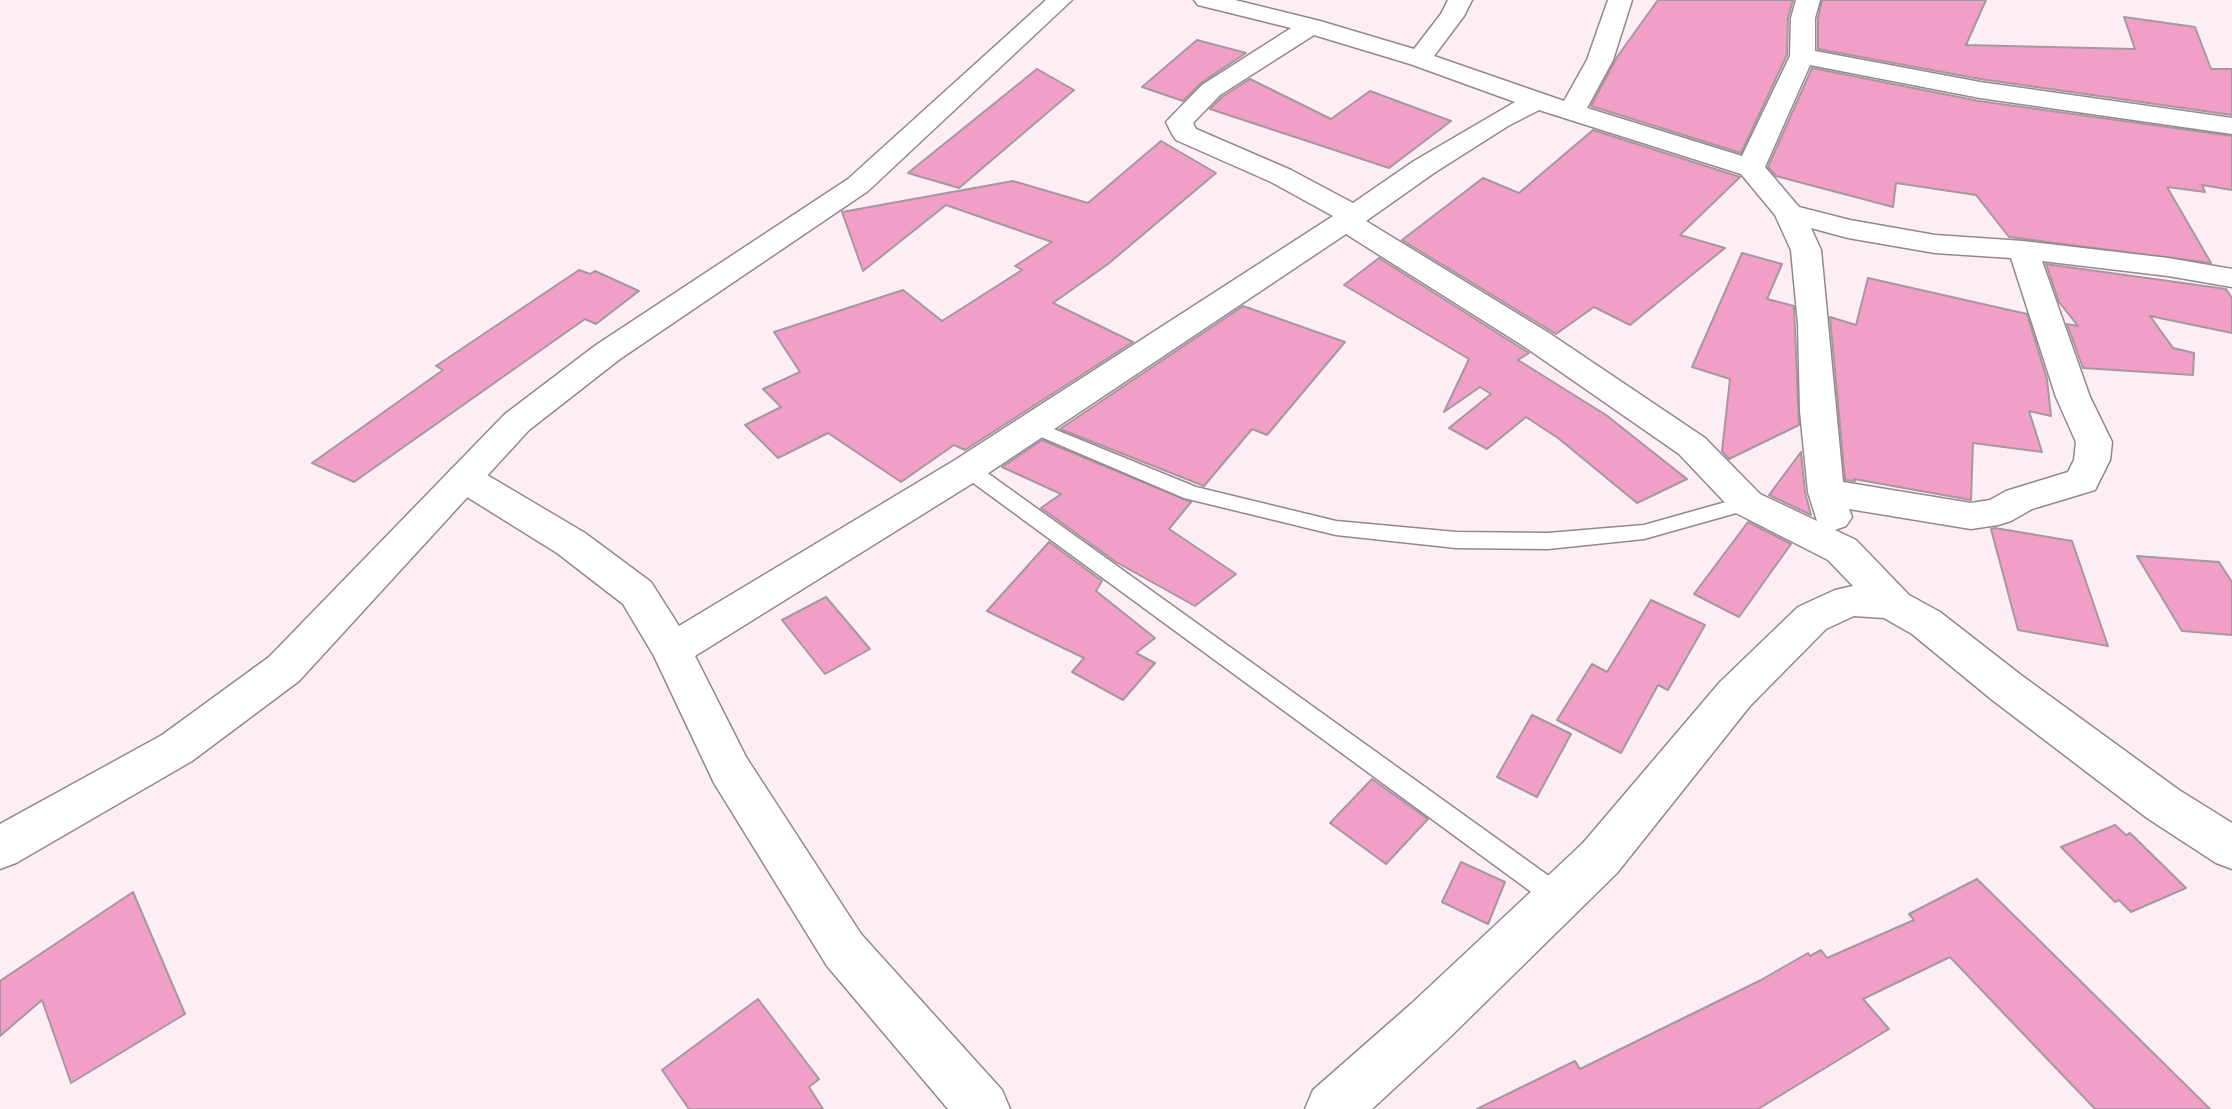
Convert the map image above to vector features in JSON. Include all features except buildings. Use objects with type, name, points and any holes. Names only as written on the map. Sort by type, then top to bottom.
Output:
[{"type":"street","points":[[0,848],[177,748],[284,669],[517,422],[608,352],[858,185],[1059,0]]},
{"type":"street","points":[[1206,0],[1311,26],[1419,59],[1537,100],[1751,168],[1789,213],[1806,250],[1814,324],[1817,411],[1826,492],[1842,550]]},
{"type":"street","points":[[1419,59],[1452,16],[1460,0]]},
{"type":"street","points":[[1572,111],[1600,60],[1620,0]]},
{"type":"street","points":[[1751,168],[1802,56],[1803,18],[1808,0]]},
{"type":"street","points":[[1311,26],[1211,90],[1179,122],[1186,134],[1281,176],[1537,341],[1692,446],[1747,503],[1842,550],[1895,606]]},
{"type":"street","points":[[1802,56],[1980,90],[2232,126]]},
{"type":"street","points":[[672,650],[968,469],[1435,160],[1537,100]]},
{"type":"street","points":[[1789,213],[1885,236],[1935,244],[2023,250],[2168,267],[2232,278]]},
{"type":"street","points":[[1826,492],[1971,516],[1998,512],[2019,500],[2082,481],[2092,460],[2094,442],[2073,397],[2023,250]]},
{"type":"street","points":[[464,478],[571,543],[637,593],[672,650],[730,770],[844,950],[983,1109]]},
{"type":"street","points":[[1332,1109],[1429,1022],[1600,858],[1735,694],[1812,618],[1849,601],[1874,601],[1895,606],[1926,623],[2006,687],[2163,804],[2232,848]]},
{"type":"lane","points":[[1034,427],[1191,493],[1336,528],[1456,540],[1548,541],[1644,532],[1747,503]]},
{"type":"lane","points":[[968,469],[1558,897]]}]
